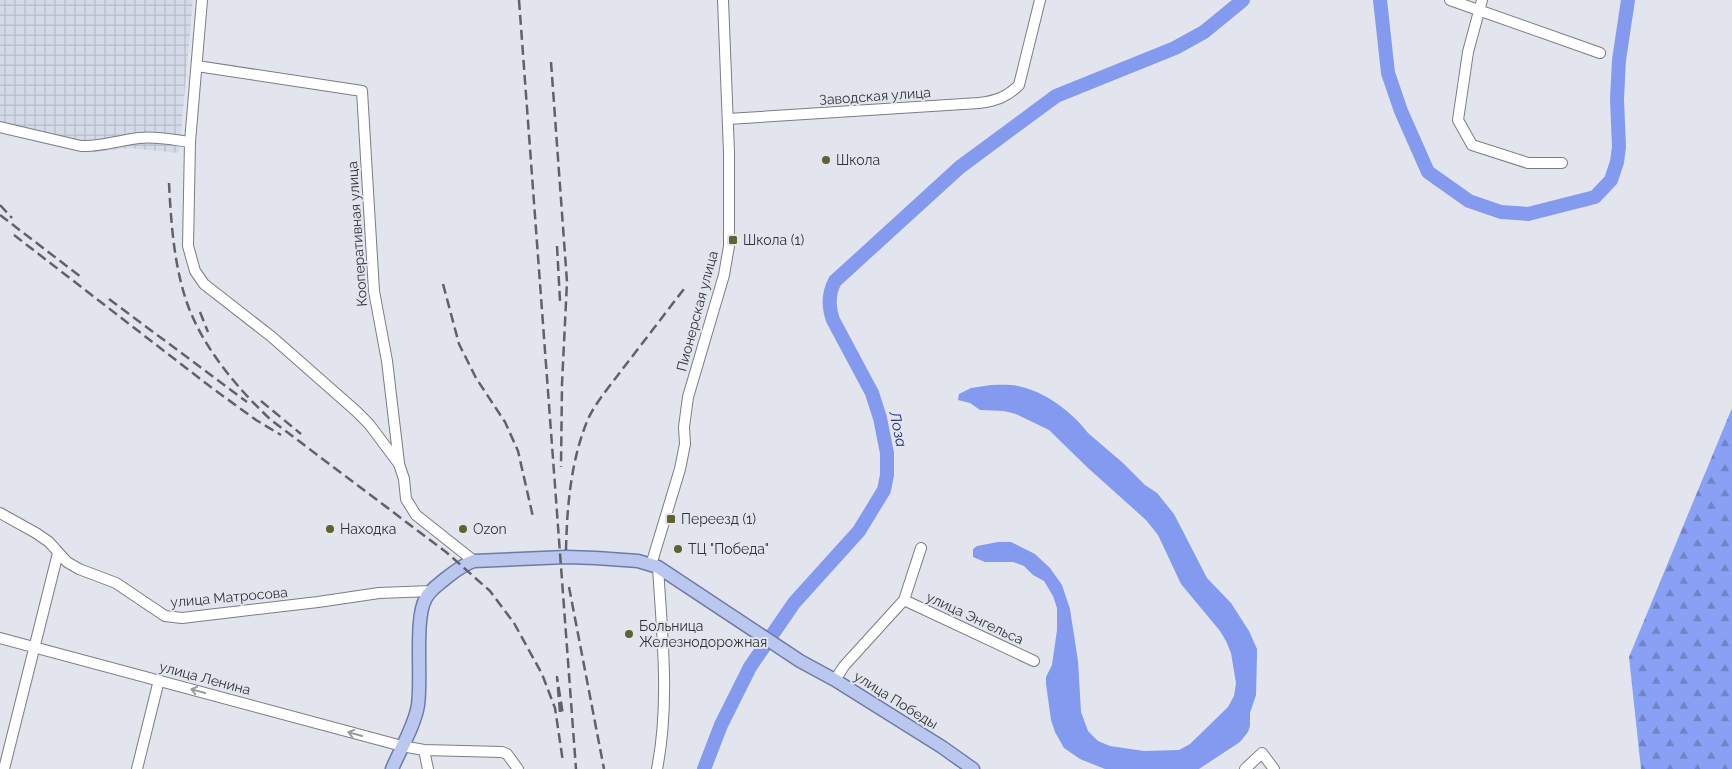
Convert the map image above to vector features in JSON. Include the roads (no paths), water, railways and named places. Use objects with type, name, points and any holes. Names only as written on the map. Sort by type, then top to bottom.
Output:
[{"type":"main road","points":[[392,769],[418,707],[420,691],[420,624],[423,604],[432,590],[463,565],[474,561],[510,559],[596,558],[638,561],[655,566]]},
{"type":"main road","name":"улица Победы","points":[[655,566],[800,662],[835,680],[942,747],[973,769]]},
{"type":"street","points":[[202,0],[190,142],[188,246],[192,264],[198,278],[208,288],[272,337],[356,410],[399,464]]},
{"type":"street","name":"Пионерская улица","points":[[656,769],[662,736],[664,698],[655,566],[680,469],[691,383],[724,275],[729,246],[728,119],[723,0]]},
{"type":"street","name":"Заводская улица","points":[[728,119],[997,101],[1011,94],[1019,85],[1040,0]]},
{"type":"street","points":[[1450,0],[1600,53]]},
{"type":"street","points":[[1482,0],[1468,52],[1458,120],[1472,145],[1528,163],[1562,163]]},
{"type":"street","name":"Кооперативная улица","points":[[197,66],[362,91],[374,291],[387,361],[399,464],[404,479],[406,499],[416,515],[474,561]]},
{"type":"street","points":[[0,127],[92,147],[140,137],[190,142]]},
{"type":"street","name":"улица Матросова","points":[[0,513],[49,542],[67,562],[78,569],[116,583],[165,616],[170,617],[182,618],[379,593],[432,590]]},
{"type":"street","points":[[835,680],[844,666],[904,600],[922,548]]},
{"type":"street","points":[[4,769],[58,553]]},
{"type":"street","name":"улица Энгельса","points":[[904,600],[1034,661]]},
{"type":"street","name":"улица Ленина","points":[[0,638],[402,746],[424,750],[488,750],[507,754],[518,769]]},
{"type":"street","points":[[137,769],[158,680]]},
{"type":"street","points":[[424,750],[428,769]]},
{"type":"street","points":[[1246,769],[1262,753],[1274,769]]},
{"type":"waterway","name":"Лоза","points":[[704,769],[721,725],[750,667],[794,603],[859,531],[884,490],[887,475],[887,453],[880,418],[872,393],[833,320],[829,300],[835,281],[960,167],[1056,96],[1175,48],[1204,32],[1243,0]]},
{"type":"waterway","points":[[1380,0],[1388,73],[1401,111],[1428,172],[1469,201],[1501,212],[1528,214],[1595,197],[1611,180],[1617,162],[1619,147],[1617,99],[1619,60],[1628,0]]},
{"type":"railway","points":[[519,0],[576,769]]},
{"type":"railway","points":[[551,62],[567,282],[562,384],[561,467]]},
{"type":"railway","points":[[169,183],[174,244],[179,274],[187,303],[202,336],[222,366],[246,395],[271,420],[446,552],[490,591],[514,623],[542,674],[555,708],[563,762]]},
{"type":"railway","points":[[0,205],[12,218]]},
{"type":"railway","points":[[0,215],[81,277]]},
{"type":"railway","points":[[14,235],[212,388],[256,420],[281,435]]},
{"type":"railway","points":[[557,246],[560,301]]},
{"type":"railway","points":[[443,284],[459,344],[476,378],[505,422],[518,451],[533,517]]},
{"type":"railway","points":[[566,550],[567,516],[571,483],[578,450],[588,419],[603,394],[684,289]]},
{"type":"railway","points":[[109,299],[247,402]]},
{"type":"railway","points":[[200,312],[208,332]]},
{"type":"railway","points":[[261,401],[301,434]]},
{"type":"railway","points":[[569,587],[604,769]]},
{"type":"railway","points":[[560,712],[557,677],[563,715]]},
{"type":"place","name":"Школа","points":[[826,160]]},
{"type":"place","name":"Школа (1)","points":[[733,240]]},
{"type":"place","name":"Переезд (1)","points":[[671,519]]},
{"type":"place","name":"Находка","points":[[330,529]]},
{"type":"place","name":"Ozon","points":[[463,529]]},
{"type":"place","name":"ТЦ \"Победа\"","points":[[678,549]]},
{"type":"place","name":"Больница Железнодорожная","points":[[629,634]]}]
